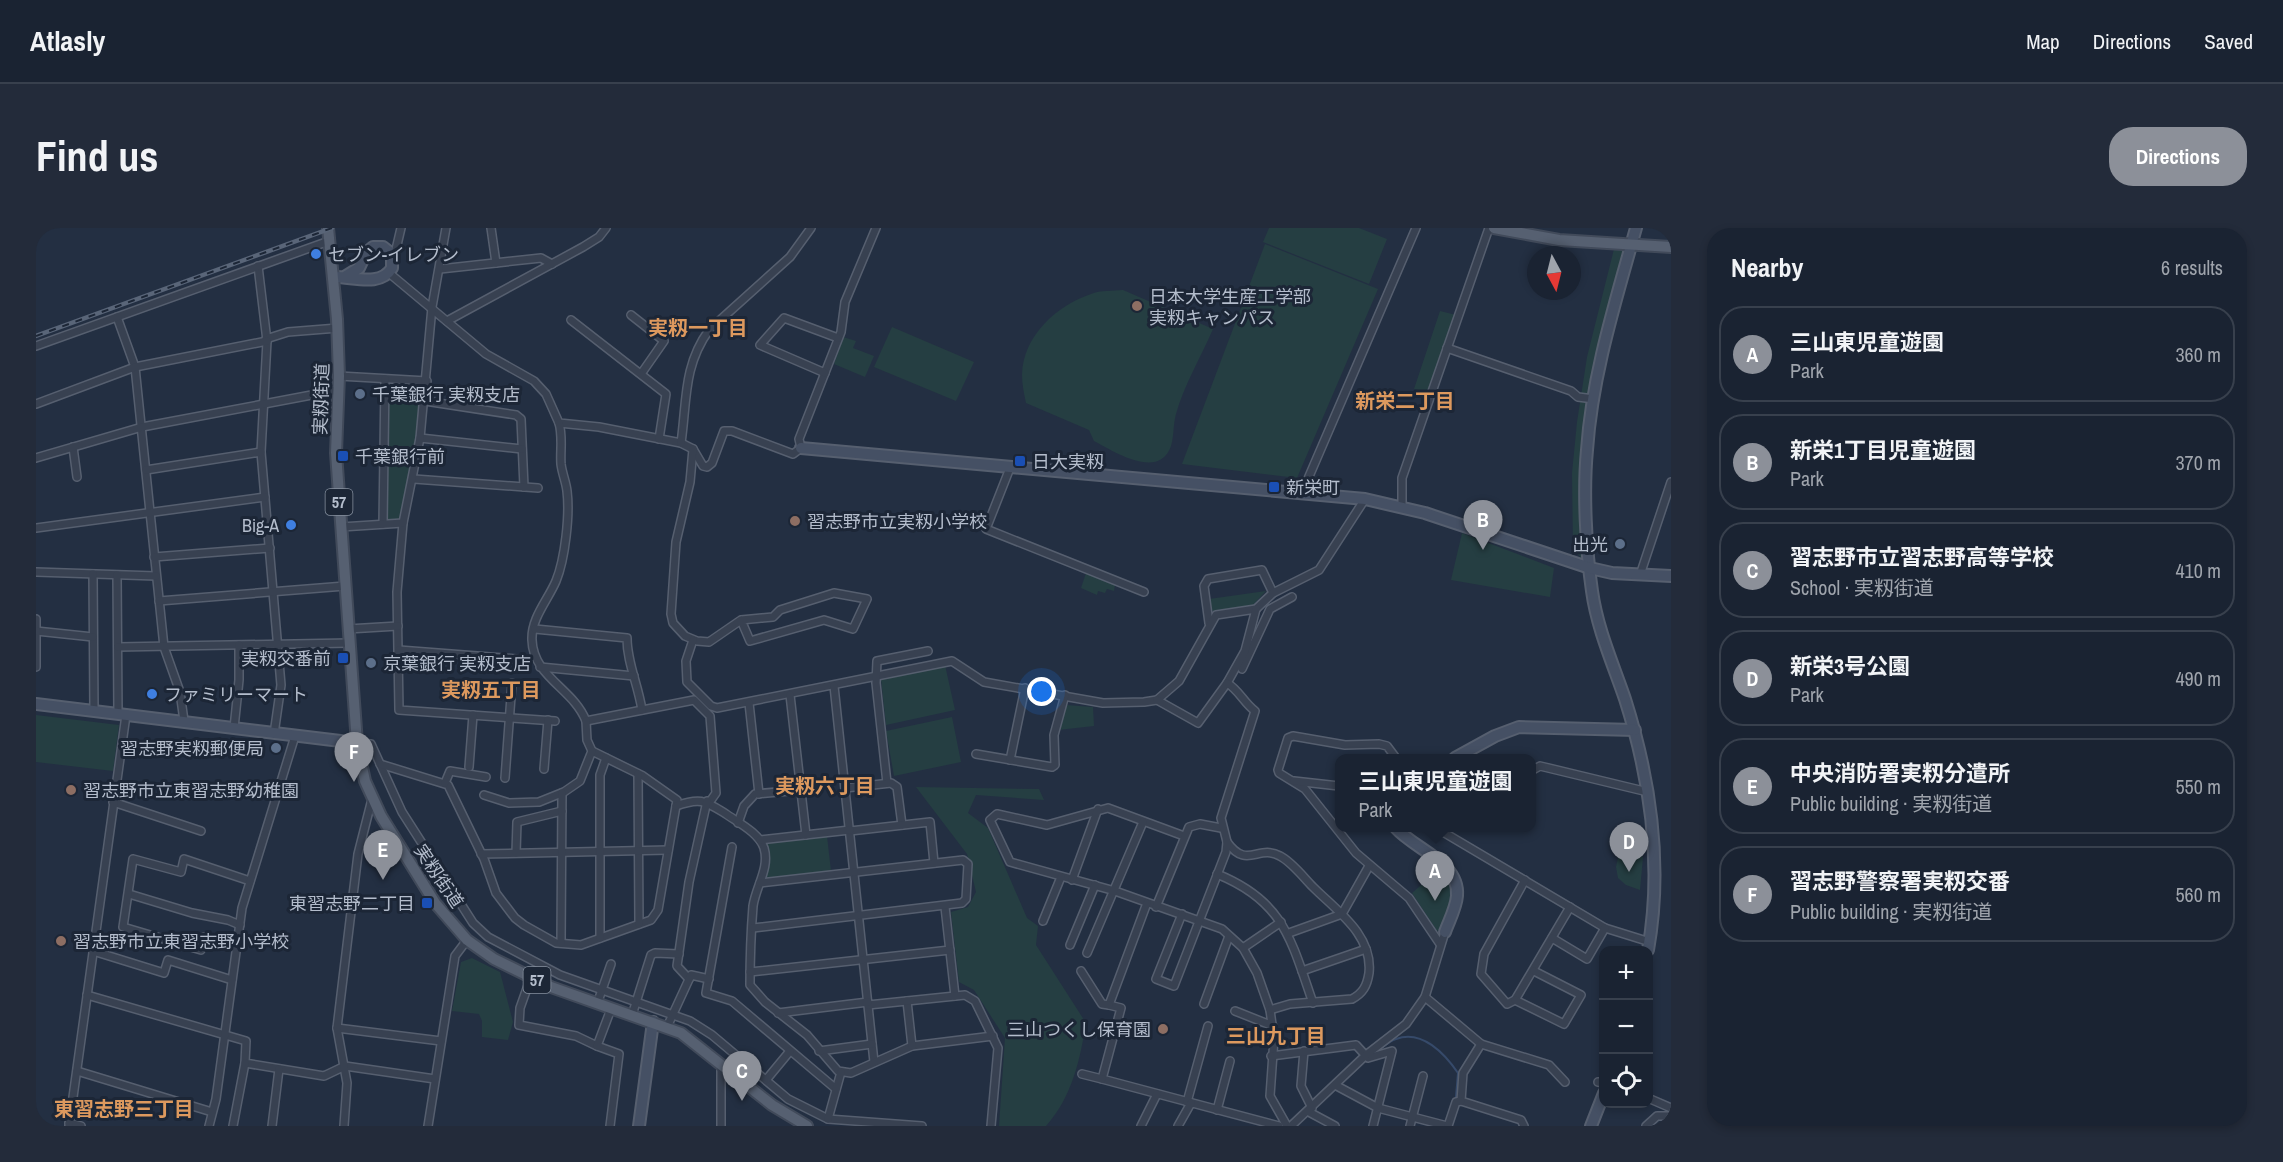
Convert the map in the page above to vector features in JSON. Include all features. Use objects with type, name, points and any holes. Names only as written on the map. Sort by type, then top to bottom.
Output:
[{"type":"main road","name":"実籾街道","points":[[327,228],[338,328],[336,453],[349,643],[360,766],[372,799],[435,903],[466,940],[494,959],[531,977],[597,1004],[667,1027],[693,1041],[772,1105],[807,1126]]},
{"type":"main road","points":[[1494,228],[1631,246],[1671,247]]},
{"type":"street","points":[[346,276],[355,280],[384,277],[389,273],[400,228]]},
{"type":"street","points":[[446,228],[432,307],[425,401],[414,479],[404,523],[397,592],[399,710],[551,721],[544,769]]},
{"type":"street","points":[[491,228],[496,263]]},
{"type":"street","points":[[447,321],[501,289],[552,264],[599,237],[606,228]]},
{"type":"street","points":[[681,443],[691,363],[702,341],[709,330],[790,257],[811,228]]},
{"type":"street","points":[[801,448],[799,439],[838,338],[845,302],[876,228]]},
{"type":"street","points":[[1301,495],[1416,228]]},
{"type":"street","points":[[1402,507],[1402,478],[1489,228]]},
{"type":"street","points":[[1443,832],[1605,928],[1649,946],[1655,872],[1648,792],[1635,730],[1598,619],[1590,568],[1586,452],[1594,399],[1636,228]]},
{"type":"street","points":[[36,346],[329,241]]},
{"type":"street","points":[[333,278],[346,276],[359,268],[366,253],[373,247],[388,249],[394,259]]},
{"type":"street","points":[[440,269],[541,258],[552,264]]},
{"type":"street","points":[[258,266],[266,340],[261,452],[281,685],[274,734]]},
{"type":"street","points":[[380,764],[445,783],[453,792],[496,893],[515,918],[556,943],[581,945],[651,920],[658,910],[677,800],[638,774],[592,751],[586,740],[586,721],[577,703],[540,667],[532,640],[544,601],[556,580],[564,548],[568,494],[561,467],[560,423],[546,394],[534,381],[486,354],[389,273]]},
{"type":"street","points":[[631,315],[664,341],[640,374]]},
{"type":"street","points":[[117,317],[135,368],[164,647],[180,692],[184,721]]},
{"type":"street","points":[[825,373],[760,345],[784,318],[838,338]]},
{"type":"street","points":[[571,320],[666,394],[658,439]]},
{"type":"street","points":[[36,404],[135,368],[266,340],[288,332],[338,328]]},
{"type":"street","points":[[1447,348],[1571,391],[1578,397],[1594,399]]},
{"type":"street","points":[[339,376],[426,381]]},
{"type":"street","points":[[383,524],[385,379]]},
{"type":"street","points":[[36,458],[142,427],[338,390]]},
{"type":"street","points":[[425,401],[516,416],[521,419],[524,487]]},
{"type":"street","points":[[560,423],[599,427],[681,443],[693,449],[703,465],[707,467],[712,463],[724,431],[732,431],[793,454],[801,448],[1365,499],[1402,507],[1590,568],[1640,575],[1671,576]]},
{"type":"street","points":[[420,438],[522,449]]},
{"type":"street","points":[[73,447],[77,477]]},
{"type":"street","points":[[693,449],[690,482],[676,542],[671,614],[677,630],[693,640],[709,642],[741,620],[774,617],[780,610],[834,593],[867,599],[853,629],[824,620],[750,641],[741,620]]},
{"type":"street","points":[[146,470],[261,452]]},
{"type":"street","points":[[1010,468],[986,529],[1144,592]]},
{"type":"street","points":[[414,479],[538,488]]},
{"type":"street","points":[[1640,575],[1671,482]]},
{"type":"street","points":[[36,528],[265,497]]},
{"type":"street","points":[[693,640],[686,661],[687,682],[711,706],[724,708],[952,661],[984,682],[1103,703],[1157,700],[1198,723],[1227,683],[1245,651],[1256,609],[1273,593],[1319,570],[1365,499]]},
{"type":"street","points":[[341,527],[404,523]]},
{"type":"street","points":[[154,557],[270,548]]},
{"type":"street","points":[[1209,623],[1204,586],[1208,579],[1262,570],[1273,593]]},
{"type":"street","points":[[36,572],[156,576]]},
{"type":"street","points":[[93,574],[94,711]]},
{"type":"street","points":[[81,1126],[69,1125],[113,802],[122,714],[117,575]]},
{"type":"street","points":[[159,601],[345,585]]},
{"type":"street","points":[[1242,669],[1270,609],[1292,597]]},
{"type":"street","points":[[1157,700],[1179,681],[1209,623],[1216,615],[1256,609]]},
{"type":"street","points":[[36,619],[36,667]]},
{"type":"street","points":[[348,629],[398,626]]},
{"type":"street","points":[[534,628],[627,638],[627,660],[634,676],[642,710]]},
{"type":"street","points":[[36,631],[93,637]]},
{"type":"street","points":[[118,647],[349,643]]},
{"type":"street","points":[[234,728],[239,680],[239,645]]},
{"type":"street","points":[[399,650],[516,659]]},
{"type":"street","points":[[887,783],[877,661],[927,651]]},
{"type":"street","points":[[540,667],[634,676]]},
{"type":"street","points":[[505,778],[512,682]]},
{"type":"street","points":[[1227,683],[1235,688],[1240,698],[1255,711],[1221,818],[1221,828],[1227,842],[1233,851],[1247,857],[1264,853],[1282,856],[1342,914],[1359,934],[1370,966],[1368,980],[1360,994],[1352,999],[1290,1004],[1270,1010]]},
{"type":"street","points":[[834,686],[874,1062]]},
{"type":"street","points":[[1010,760],[1025,688]]},
{"type":"street","points":[[790,695],[806,835]]},
{"type":"street","points":[[976,754],[1049,767],[1054,765],[1054,735],[1065,695]]},
{"type":"street","points":[[586,721],[691,700],[710,716],[716,793],[708,802],[689,882],[677,966],[689,979]]},
{"type":"street","points":[[749,703],[759,794]]},
{"type":"street","points":[[36,704],[371,744],[402,812],[478,930],[512,951],[560,975],[673,1013],[712,1035],[788,1099],[828,1119],[922,1126]]},
{"type":"street","points":[[707,714],[711,706]]},
{"type":"street","points":[[469,767],[473,715]]},
{"type":"street","points":[[1464,754],[1495,736],[1519,727],[1635,730]]},
{"type":"street","points":[[209,1126],[225,1036],[236,946],[249,881],[295,736]]},
{"type":"street","points":[[1335,828],[1305,789],[1279,774],[1278,770],[1288,738],[1293,736],[1345,745],[1379,744],[1387,746],[1393,754]]},
{"type":"street","points":[[484,795],[509,803],[519,803],[539,802],[562,793],[580,781],[592,751]]},
{"type":"street","points":[[600,938],[600,775],[606,758]]},
{"type":"street","points":[[1536,768],[1540,766],[1648,792]]},
{"type":"street","points":[[445,783],[450,771],[486,777]]},
{"type":"street","points":[[638,774],[639,924]]},
{"type":"street","points":[[1293,781],[1335,786]]},
{"type":"street","points":[[845,788],[887,783],[897,787],[902,825]]},
{"type":"street","points":[[738,823],[748,800],[759,794],[801,790]]},
{"type":"street","points":[[561,943],[562,793]]},
{"type":"street","points":[[344,1126],[347,1083],[345,1066],[336,1035],[358,854],[372,799]]},
{"type":"street","points":[[676,806],[693,800],[708,802],[760,840],[765,851],[764,872],[753,905],[750,984],[778,1013],[807,1035],[819,1051],[841,1072],[851,1073],[912,1046],[993,1036]]},
{"type":"street","points":[[113,802],[201,831]]},
{"type":"street","points":[[1184,836],[1108,808],[1047,825],[997,813],[990,820],[1010,862],[1115,891],[1222,928],[1243,948],[1257,973],[1270,1010],[1273,1026],[1270,1096],[1287,1126]]},
{"type":"street","points":[[1072,880],[1098,809]]},
{"type":"street","points":[[516,853],[516,822],[562,811]]},
{"type":"street","points":[[760,840],[930,822],[934,863]]},
{"type":"street","points":[[1087,953],[1143,822]]},
{"type":"street","points":[[1156,906],[1189,827],[1194,824],[1221,828]]},
{"type":"street","points":[[1338,832],[1369,866],[1409,898],[1440,945]]},
{"type":"street","points":[[1292,1126],[1366,1055],[1406,1024],[1425,997],[1440,945],[1457,899],[1454,880],[1442,864],[1401,832]]},
{"type":"street","points":[[1182,914],[1156,979],[1174,986],[1226,852],[1227,842]]},
{"type":"street","points":[[732,848],[706,993],[732,1001],[836,1089]]},
{"type":"street","points":[[481,854],[668,850]]},
{"type":"street","points":[[236,946],[204,937],[201,950],[123,927],[134,859],[181,872],[184,859],[249,881]]},
{"type":"street","points":[[753,928],[945,907],[962,903],[966,899],[968,864],[963,860],[760,883]]},
{"type":"street","points":[[1289,933],[1342,914],[1369,866]]},
{"type":"street","points":[[1217,874],[1241,884],[1268,905],[1281,922],[1289,933],[1313,1002]]},
{"type":"street","points":[[1043,921],[1061,877]]},
{"type":"street","points":[[1525,880],[1484,954],[1481,974],[1507,1004],[1515,1000],[1534,971],[1570,907]]},
{"type":"street","points":[[1070,945],[1095,885]]},
{"type":"street","points":[[129,894],[192,913],[228,920],[240,926]]},
{"type":"street","points":[[1109,1005],[1147,903]]},
{"type":"street","points":[[945,907],[955,996]]},
{"type":"street","points":[[1243,948],[1281,922]]},
{"type":"street","points":[[1552,938],[1587,960],[1605,928]]},
{"type":"street","points":[[1204,1004],[1229,936]]},
{"type":"street","points":[[428,1126],[454,956],[466,940]]},
{"type":"street","points":[[1302,971],[1366,949]]},
{"type":"street","points":[[750,972],[950,950]]},
{"type":"street","points":[[93,951],[164,973],[168,960],[232,980]]},
{"type":"street","points":[[632,1015],[651,955],[655,952],[679,954]]},
{"type":"street","points":[[597,1004],[610,964]]},
{"type":"street","points":[[1081,971],[1102,1004],[1121,1008],[1102,1079]]},
{"type":"street","points":[[1515,1000],[1564,1024],[1581,995],[1534,971]]},
{"type":"street","points":[[667,1027],[691,975],[709,979]]},
{"type":"street","points":[[531,977],[520,1008],[519,1025],[576,1036],[619,1054],[610,1126]]},
{"type":"street","points":[[87,995],[246,1041],[233,1126]]},
{"type":"street","points":[[778,1013],[965,995],[975,1001],[998,1048],[991,1126]]},
{"type":"street","points":[[1425,997],[1481,1044],[1549,1065],[1565,1082]]},
{"type":"street","points":[[907,1001],[912,1046]]},
{"type":"street","points":[[597,1046],[611,1009]]},
{"type":"street","points":[[1235,1011],[1273,1026]]},
{"type":"street","points":[[639,1126],[653,1022]]},
{"type":"street","points":[[1178,1126],[1189,1102],[1208,1026]]},
{"type":"street","points":[[337,1028],[441,1041]]},
{"type":"street","points":[[819,1051],[872,1044]]},
{"type":"street","points":[[1461,1101],[1463,1074],[1481,1044]]},
{"type":"street","points":[[1271,1056],[1356,1045],[1372,1058],[1392,1051],[1373,1126]]},
{"type":"street","points":[[766,1080],[790,1051]]},
{"type":"street","points":[[1304,1051],[1301,1086],[1310,1110],[1335,1126]]},
{"type":"street","points":[[1217,1110],[1230,1061]]},
{"type":"street","points":[[244,1063],[324,1076],[345,1066],[435,1079]]},
{"type":"street","points":[[721,1065],[721,1126]]},
{"type":"street","points":[[272,1126],[279,1069]]},
{"type":"street","points":[[76,1071],[212,1112]]},
{"type":"street","points":[[828,1119],[841,1072]]},
{"type":"street","points":[[1082,1074],[1274,1125]]},
{"type":"street","points":[[1410,1126],[1423,1076]]},
{"type":"street","points":[[1335,1085],[1378,1108],[1447,1126],[1456,1102],[1461,1101],[1521,1120],[1524,1126]]},
{"type":"street","points":[[1141,1126],[1157,1094]]},
{"type":"street","points":[[1653,1100],[1671,1108]]},
{"type":"street","points":[[1591,1126],[1599,1106]]},
{"type":"street","points":[[1646,1126],[1657,1116],[1671,1116]]},
{"type":"street","points":[[1239,1126],[1243,1117]]},
{"type":"green space","points":[[1269,228],[1359,228],[1387,239],[1369,284],[1263,242]]},
{"type":"green space","points":[[1265,244],[1378,289],[1297,478],[1182,464]]},
{"type":"green space","points":[[1614,249],[1626,251],[1592,381],[1582,559],[1573,548],[1572,473],[1577,422],[1587,357]]},
{"type":"green space","points":[[1123,290],[1213,329],[1179,403],[1171,446],[1165,456],[1157,461],[1135,460],[1112,451],[1094,441],[1089,430],[1026,403],[1022,375],[1024,361],[1035,335],[1044,324],[1078,299],[1098,292]]},
{"type":"green space","points":[[1440,311],[1456,315],[1428,392],[1414,389]]},
{"type":"green space","points":[[892,327],[974,362],[956,401],[874,367]]},
{"type":"green space","points":[[843,337],[856,341],[853,348],[874,356],[865,377],[834,364]]},
{"type":"green space","points":[[388,384],[421,385],[415,446],[400,519],[385,520]]},
{"type":"green space","points":[[1462,533],[1554,568],[1550,597],[1451,580]]},
{"type":"green space","points":[[1086,573],[1115,585],[1114,591],[1107,589],[1105,593],[1098,591],[1097,595],[1081,588]]},
{"type":"green space","points":[[1266,591],[1253,605],[1213,611],[1210,609],[1209,599]]},
{"type":"green space","points":[[945,665],[955,710],[886,725],[881,679]]},
{"type":"green space","points":[[1066,705],[1093,707],[1094,726],[1058,730]]},
{"type":"green space","points":[[36,715],[119,725],[113,771],[36,762]]},
{"type":"green space","points":[[952,717],[961,762],[894,776],[886,731]]},
{"type":"green space","points":[[916,787],[1039,789],[1044,800],[976,795],[968,813],[988,828],[1027,918],[1038,926],[1036,945],[1086,1023],[1074,1078],[1055,1115],[1046,1126],[999,1126],[1005,1038],[974,990],[959,982],[951,912],[968,907],[976,892],[967,854]]},
{"type":"green space","points":[[827,836],[831,871],[765,879],[769,854],[765,842]]},
{"type":"green space","points":[[1621,844],[1643,857],[1640,890],[1626,885],[1618,878],[1616,867]]},
{"type":"green space","points":[[1441,868],[1450,884],[1451,898],[1443,929],[1437,931],[1412,893]]},
{"type":"green space","points":[[472,958],[500,972],[513,1022],[508,1040],[482,1037],[482,1021],[479,1014],[452,1011],[461,962]]},
{"type":"waterway","points":[[1376,1052],[1396,1039],[1415,1037],[1424,1040],[1440,1051],[1458,1073],[1456,1097]]},
{"type":"railway","points":[[36,336],[332,228]]},
{"type":"place","name":"セブン-イレブン","points":[[316,254]]},
{"type":"place","name":"日本大学生産工学部 実籾キャンパス","points":[[1137,306]]},
{"type":"place","name":"千葉銀行 実籾支店","points":[[360,394]]},
{"type":"place","name":"千葉銀行前","points":[[343,456]]},
{"type":"place","name":"日大実籾","points":[[1020,461]]},
{"type":"place","name":"新栄町","points":[[1274,487]]},
{"type":"place","name":"習志野市立実籾小学校","points":[[795,521]]},
{"type":"place","name":"Big-A","points":[[291,525]]},
{"type":"place","name":"出光","points":[[1620,544]]},
{"type":"place","name":"新栄1丁目児童遊園","points":[[1483,550]]},
{"type":"place","name":"実籾交番前","points":[[343,658]]},
{"type":"place","name":"京葉銀行 実籾支店","points":[[371,663]]},
{"type":"place","name":"ファミリーマート","points":[[152,694]]},
{"type":"place","name":"習志野実籾郵便局","points":[[276,748]]},
{"type":"place","name":"習志野警察署実籾交番","points":[[354,782]]},
{"type":"place","name":"習志野市立東習志野幼稚園","points":[[71,790]]},
{"type":"place","name":"新栄3号公園","points":[[1629,872]]},
{"type":"place","name":"中央消防署実籾分遣所","points":[[383,880]]},
{"type":"place","name":"三山東児童遊園","points":[[1435,901]]},
{"type":"place","name":"東習志野二丁目","points":[[427,903]]},
{"type":"place","name":"習志野市立東習志野小学校","points":[[61,941]]},
{"type":"place","name":"三山つくし保育園","points":[[1163,1029]]},
{"type":"place","name":"習志野市立習志野高等学校","points":[[742,1101]]},
{"type":"district","name":"実籾一丁目","points":[[698,327]]},
{"type":"district","name":"新栄二丁目","points":[[1405,400]]},
{"type":"district","name":"実籾五丁目","points":[[491,689]]},
{"type":"district","name":"実籾六丁目","points":[[825,785]]},
{"type":"district","name":"三山九丁目","points":[[1276,1035]]},
{"type":"district","name":"東習志野三丁目","points":[[124,1108]]}]
